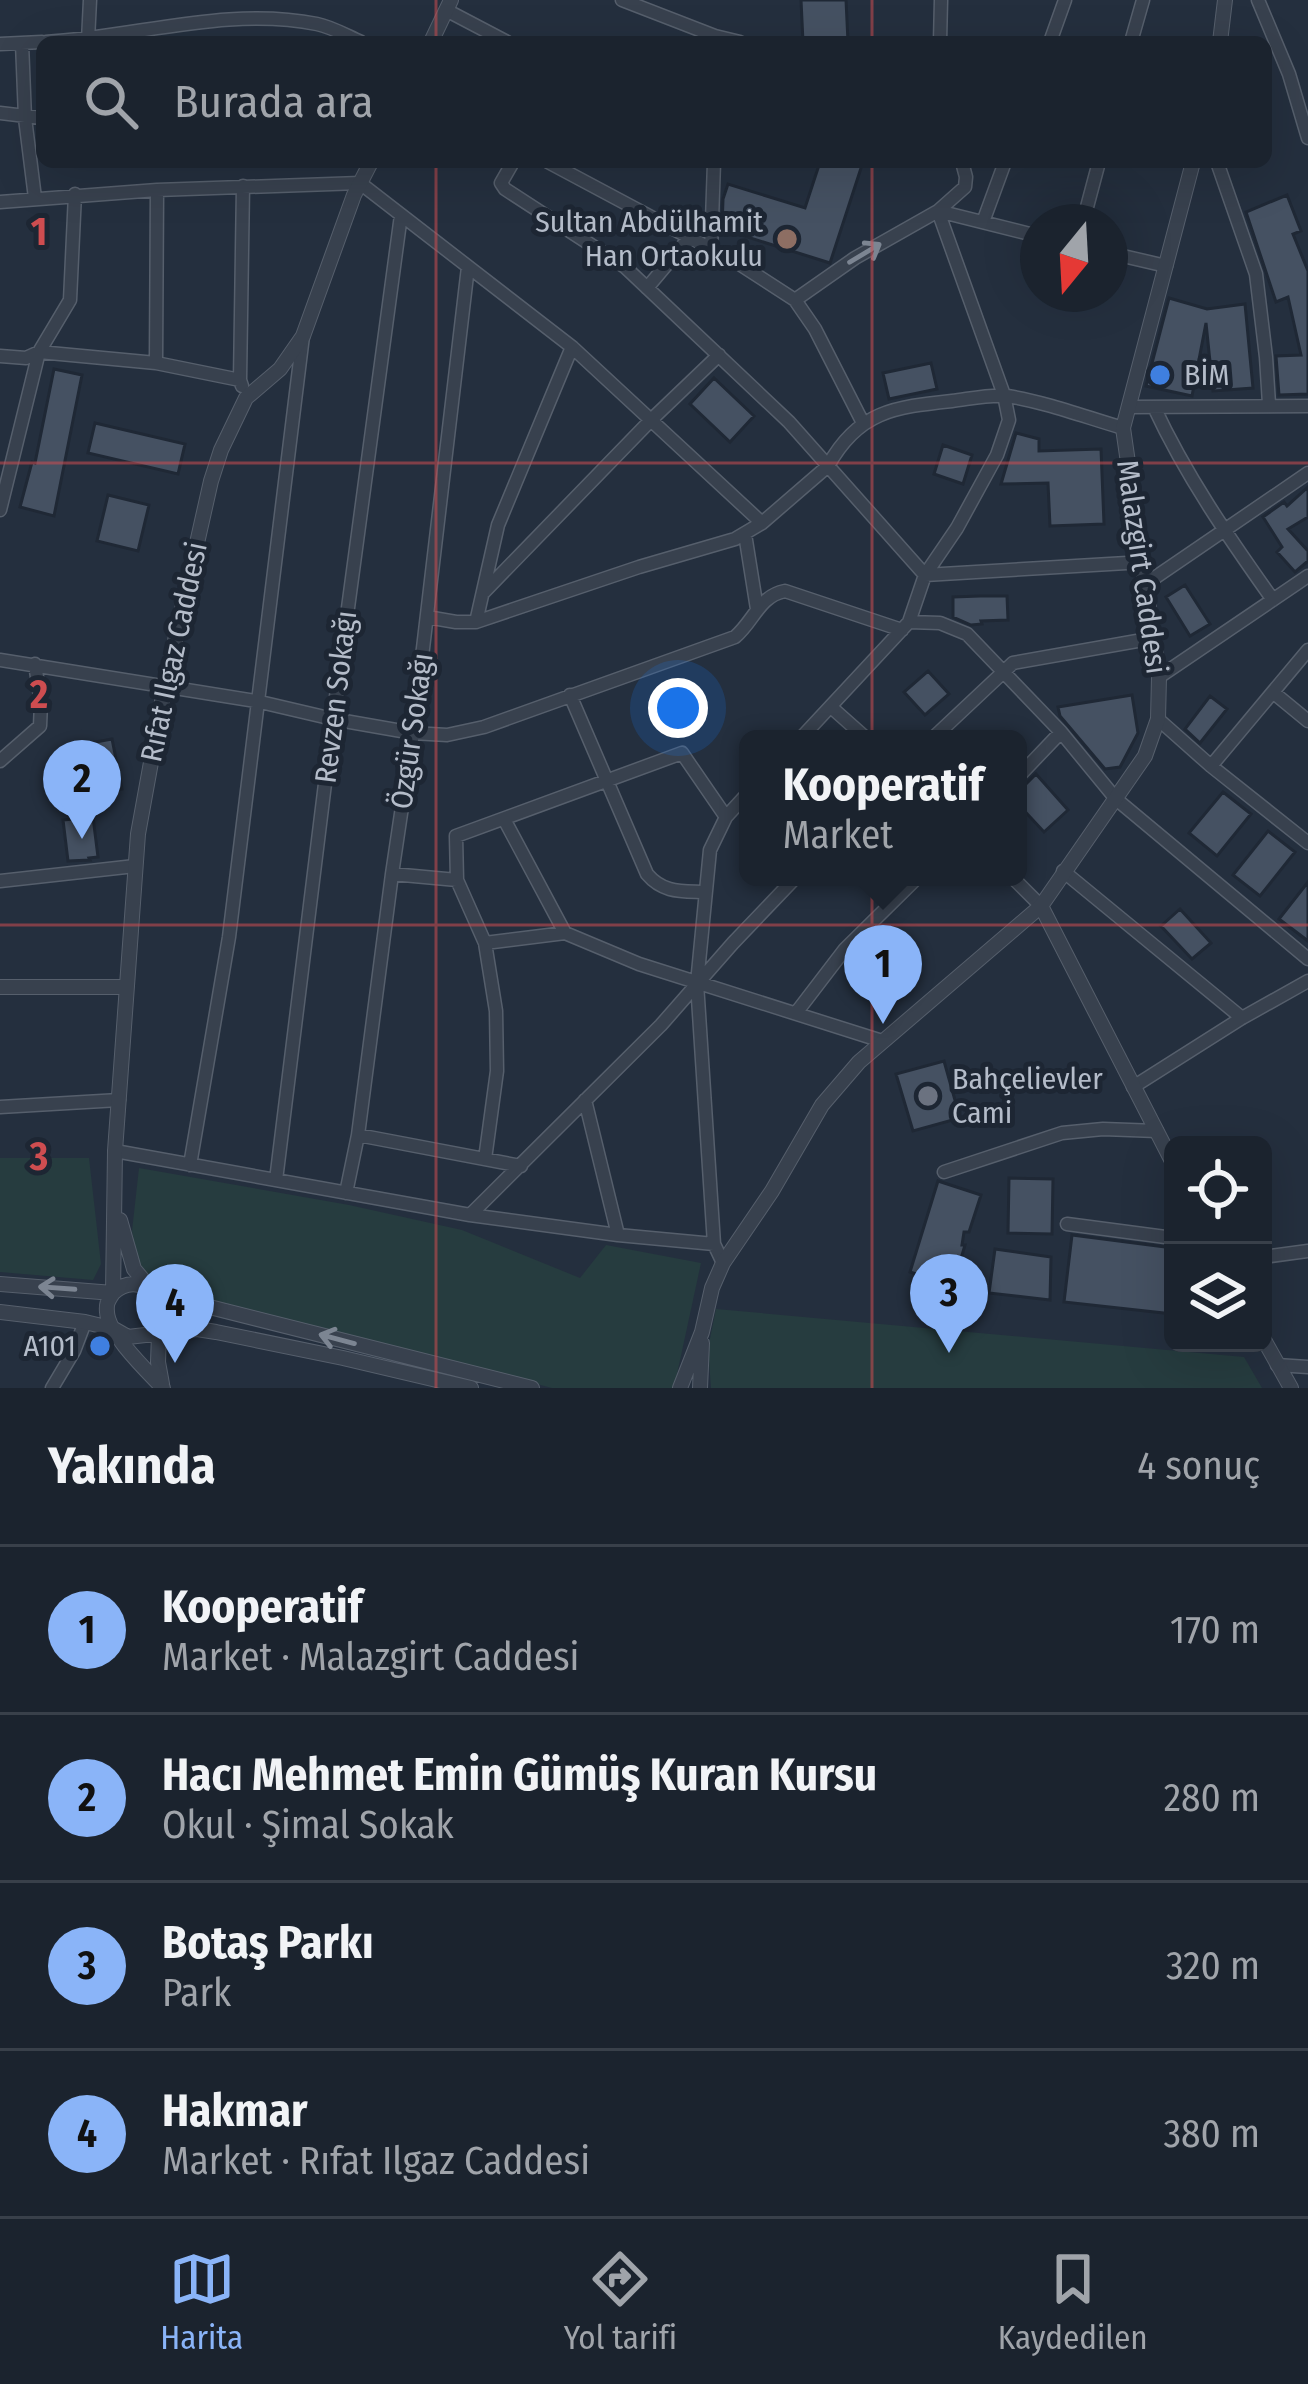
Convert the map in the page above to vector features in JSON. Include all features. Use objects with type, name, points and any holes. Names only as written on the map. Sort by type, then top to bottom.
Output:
[{"type":"street","points":[[88,36],[90,0]]},
{"type":"street","points":[[622,0],[651,6],[708,36]]},
{"type":"street","points":[[940,36],[941,0]]},
{"type":"street","points":[[1052,36],[1065,0]]},
{"type":"street","points":[[1133,36],[1143,0]]},
{"type":"street","points":[[1221,36],[1225,0]]},
{"type":"street","points":[[1258,0],[1289,74],[1308,138]]},
{"type":"street","points":[[433,36],[448,5],[497,36]]},
{"type":"street","points":[[114,36],[244,16],[321,25],[347,36]]},
{"type":"street","points":[[0,44],[36,42]]},
{"type":"street","points":[[22,43],[35,198]]},
{"type":"street","points":[[1289,74],[1308,70]]},
{"type":"street","points":[[0,113],[36,118]]},
{"type":"street","name":"Rıfat Ilgaz Caddesi","points":[[114,1329],[106,1313],[113,1292],[113,1185],[135,866],[165,686],[211,481],[232,424],[247,398],[280,369],[303,336],[368,168]]},
{"type":"street","points":[[509,168],[500,183],[505,189],[625,267],[647,287],[789,422],[926,575]]},
{"type":"street","points":[[559,168],[795,300],[815,329],[862,423]]},
{"type":"street","points":[[711,250],[714,168]]},
{"type":"street","points":[[795,300],[938,211],[965,187],[964,168]]},
{"type":"street","points":[[982,222],[1003,168]]},
{"type":"street","points":[[1088,204],[1098,168]]},
{"type":"street","name":"Malazgirt Caddesi","points":[[680,1388],[723,1263],[822,1106],[882,1041],[1041,905],[1145,756],[1158,719],[1159,677],[1123,428],[1191,168]]},
{"type":"street","points":[[1219,168],[1256,274],[1269,404]]},
{"type":"street","points":[[0,202],[75,194],[360,183],[572,347],[762,523]]},
{"type":"street","points":[[243,186],[240,380],[247,398]]},
{"type":"street","points":[[155,363],[157,190]]},
{"type":"street","points":[[0,510],[39,352],[70,300],[75,194]]},
{"type":"street","points":[[938,211],[1020,232]]},
{"type":"street","points":[[809,730],[905,626],[926,575],[997,455],[1009,420],[938,211]]},
{"type":"street","name":"Revzen Sokağı","points":[[276,1180],[400,214]]},
{"type":"street","points":[[647,287],[689,238]]},
{"type":"street","points":[[1128,257],[1166,266]]},
{"type":"street","name":"Özgür Sokağı","points":[[346,1193],[413,733],[468,267]]},
{"type":"street","points":[[190,1165],[229,937],[303,336]]},
{"type":"street","points":[[476,622],[497,525],[572,347]]},
{"type":"street","points":[[0,356],[26,358],[39,352],[155,363],[240,380]]},
{"type":"street","points":[[484,592],[719,355]]},
{"type":"street","points":[[427,617],[476,622],[638,566],[735,539],[762,523],[828,466],[862,423],[907,405],[1004,395],[1123,428]]},
{"type":"street","points":[[1154,406],[1174,451],[1273,600]]},
{"type":"street","points":[[1129,407],[1308,406]]},
{"type":"street","points":[[1147,583],[1308,473]]},
{"type":"street","points":[[745,534],[758,610]]},
{"type":"street","points":[[926,575],[1144,562]]},
{"type":"street","points":[[1159,677],[1308,575]]},
{"type":"street","points":[[0,660],[256,701],[413,733],[447,735],[735,637],[768,596],[785,591],[905,626],[940,623],[967,634],[1061,732],[1116,799],[1308,959]]},
{"type":"street","points":[[942,730],[1013,663],[1154,638]]},
{"type":"street","points":[[1211,766],[1308,650]]},
{"type":"street","points":[[0,761],[40,726],[35,664]]},
{"type":"street","points":[[1274,693],[1308,721]]},
{"type":"street","points":[[570,695],[647,874],[666,890],[704,892]]},
{"type":"street","points":[[831,707],[857,730]]},
{"type":"street","points":[[1158,719],[1308,843]]},
{"type":"street","points":[[1027,768],[1061,732]]},
{"type":"street","points":[[485,1159],[494,1102],[494,997],[485,943],[457,880],[456,836],[682,753],[726,817]]},
{"type":"street","points":[[723,1263],[714,1244],[697,982],[710,850],[726,817],[739,803]]},
{"type":"street","points":[[504,818],[565,933]]},
{"type":"street","points":[[0,881],[135,866]]},
{"type":"street","points":[[1063,872],[1242,1018]]},
{"type":"street","points":[[392,874],[457,880]]},
{"type":"street","points":[[470,1215],[661,1025],[788,886]]},
{"type":"street","points":[[796,1013],[845,949],[909,886]]},
{"type":"street","points":[[1021,886],[1041,905],[1164,1146]]},
{"type":"street","points":[[485,943],[565,933],[639,964],[882,1041]]},
{"type":"street","points":[[1132,1087],[1308,981]]},
{"type":"street","points":[[0,987],[127,987]]},
{"type":"street","points":[[0,1107],[119,1100]]},
{"type":"street","points":[[586,1100],[618,1234]]},
{"type":"street","points":[[944,1172],[1062,1133],[1156,1131]]},
{"type":"street","points":[[358,1135],[520,1166]]},
{"type":"street","points":[[115,1151],[470,1215],[714,1244]]},
{"type":"street","name":"Rıfat Ilgaz Caddesi","points":[[113,1185],[129,1257],[160,1307],[152,1334]]},
{"type":"street","points":[[1067,1224],[1164,1237]]},
{"type":"street","points":[[1272,1257],[1308,1251]]},
{"type":"street","points":[[0,1284],[113,1292],[134,1283],[154,1292],[532,1388]]},
{"type":"street","points":[[0,1312],[86,1322],[128,1336],[197,1329],[216,1332],[471,1388]]},
{"type":"street","points":[[52,1388],[86,1322]]},
{"type":"street","points":[[114,1329],[163,1388]]},
{"type":"street","points":[[700,1388],[702,1332]]},
{"type":"street","points":[[152,1334],[163,1388]]},
{"type":"street","points":[[1270,1352],[1291,1388]]},
{"type":"street","points":[[1277,1365],[1308,1367]]},
{"type":"green space","points":[[0,1158],[89,1158],[101,1264],[93,1280],[0,1272]]},
{"type":"green space","points":[[139,1168],[462,1230],[580,1278],[606,1245],[701,1263],[674,1388],[552,1388],[158,1286],[139,1266],[132,1231]]},
{"type":"green space","points":[[716,1309],[1244,1357],[1262,1388],[711,1388],[708,1348]]},
{"type":"building","points":[[801,0],[846,0],[848,36],[803,36]]},
{"type":"building","points":[[818,168],[861,168],[830,263],[722,229],[728,184],[805,208]]},
{"type":"building","points":[[1287,195],[1301,231],[1293,234],[1308,271],[1308,394],[1279,395],[1276,356],[1301,355],[1288,297],[1276,302],[1246,212]]},
{"type":"building","points":[[1169,298],[1207,309],[1245,304],[1253,388],[1213,391],[1206,323],[1192,396],[1146,386]]},
{"type":"building","points":[[931,363],[937,389],[889,399],[883,373]]},
{"type":"building","points":[[54,369],[82,375],[54,516],[20,507],[35,463]]},
{"type":"building","points":[[714,378],[754,416],[730,442],[690,404]]},
{"type":"building","points":[[95,423],[185,444],[178,474],[88,453]]},
{"type":"building","points":[[1016,433],[1039,439],[1039,451],[1101,449],[1104,524],[1050,526],[1048,483],[1001,484]]},
{"type":"building","points":[[943,445],[972,455],[963,484],[934,474]]},
{"type":"building","points":[[1308,487],[1308,517],[1288,529],[1308,551],[1308,561],[1295,572],[1277,552],[1282,547],[1263,517],[1284,502],[1287,506]]},
{"type":"building","points":[[108,495],[149,505],[138,551],[97,541]]},
{"type":"building","points":[[1185,585],[1210,624],[1190,636],[1166,597]]},
{"type":"building","points":[[1007,596],[1008,620],[971,625],[953,617],[953,597]]},
{"type":"building","points":[[928,671],[949,694],[925,715],[904,692]]},
{"type":"building","points":[[1132,695],[1138,733],[1120,767],[1105,769],[1060,716],[1058,707]]},
{"type":"building","points":[[1210,696],[1227,709],[1200,743],[1185,729]]},
{"type":"building","points":[[112,739],[122,789],[77,797],[68,747]]},
{"type":"building","points":[[1036,774],[1068,810],[1044,832],[1027,814],[1027,783]]},
{"type":"building","points":[[1223,792],[1251,814],[1217,856],[1189,833]]},
{"type":"building","points":[[93,817],[98,857],[68,861],[63,820]]},
{"type":"building","points":[[1268,831],[1295,852],[1260,896],[1233,875]]},
{"type":"building","points":[[1308,882],[1308,941],[1279,919]]},
{"type":"building","points":[[1180,909],[1211,943],[1192,959],[1161,926]]},
{"type":"building","name":"Bahçelievler Cami","points":[[944,1061],[960,1118],[913,1131],[896,1074]]},
{"type":"building","points":[[1009,1178],[1053,1179],[1052,1234],[1008,1233]]},
{"type":"building","points":[[938,1181],[981,1195],[969,1232],[964,1232],[953,1286],[910,1272]]},
{"type":"building","points":[[1072,1235],[1164,1247],[1164,1313],[1064,1302]]},
{"type":"building","points":[[995,1249],[1051,1257],[1050,1300],[989,1293]]},
{"type":"place","name":"Sultan Abdülhamit Han Ortaokulu","points":[[787,239]]},
{"type":"place","name":"BİM","points":[[1160,375]]},
{"type":"place","name":"Hacı Mehmet Emin Gümüş Kuran Kursu","points":[[82,839]]},
{"type":"place","name":"Kooperatif","points":[[883,1024]]},
{"type":"place","name":"Bahçelievler Cami","points":[[928,1096]]},
{"type":"place","name":"A101","points":[[100,1346]]},
{"type":"place","name":"Botaş Parkı","points":[[949,1353]]},
{"type":"place","name":"Hakmar","points":[[175,1363]]}]
